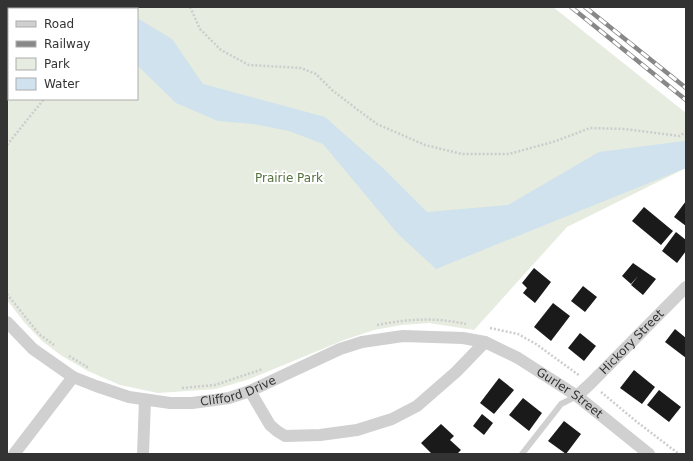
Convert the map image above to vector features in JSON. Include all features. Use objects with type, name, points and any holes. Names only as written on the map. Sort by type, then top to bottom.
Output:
[{"type":"street","name":"Hickory Street","points":[[577,396],[686,287]]},
{"type":"street","name":"Clifford Drive","points":[[7,322],[33,349],[73,377],[96,386],[144,400],[170,403],[205,402],[229,398],[250,391],[340,349],[362,342],[403,336],[463,338],[485,342]]},
{"type":"street","name":"Gurler Street","points":[[485,342],[518,358],[577,396],[649,454]]},
{"type":"street","points":[[250,391],[270,425],[277,432],[285,436],[320,435],[357,430],[392,419],[417,406],[452,377],[485,342]]},
{"type":"street","points":[[14,454],[73,377]]},
{"type":"street","points":[[143,454],[144,400]]},
{"type":"lane","points":[[522,454],[561,404],[577,396]]},
{"type":"path","points":[[190,7],[200,29],[220,50],[249,65],[301,68],[316,74],[332,90],[378,124],[425,145],[462,154],[509,154],[590,128],[626,129],[679,136],[686,132]]},
{"type":"path","points":[[7,145],[43,100]]},
{"type":"path","points":[[7,294],[39,334],[56,347]]},
{"type":"path","points":[[374,326],[403,320],[422,319],[447,320],[473,325]]},
{"type":"path","points":[[487,328],[518,334],[536,344],[579,375]]},
{"type":"path","points":[[67,355],[92,369]]},
{"type":"path","points":[[179,389],[215,385],[266,368]]},
{"type":"path","points":[[605,395],[679,454]]},
{"type":"green space","name":"Prairie Park","points":[[7,7],[553,7],[686,113],[686,168],[567,227],[474,330],[429,323],[402,325],[374,330],[344,340],[250,379],[216,389],[158,393],[120,385],[88,371],[62,356],[42,341],[24,322],[7,300]]},
{"type":"water","points":[[138,19],[172,39],[203,84],[325,117],[385,170],[427,212],[508,205],[599,152],[686,140],[686,168],[436,269],[398,234],[323,144],[289,131],[254,124],[218,121],[176,103],[138,65]]},
{"type":"building","points":[[686,201],[686,226],[674,217]]},
{"type":"building","points":[[644,207],[673,231],[661,245],[632,221]]},
{"type":"building","points":[[676,232],[686,240],[686,251],[677,263],[662,251]]},
{"type":"building","points":[[633,263],[656,279],[643,295],[631,285],[638,276],[631,284],[622,276]]},
{"type":"building","points":[[534,268],[551,282],[535,303],[523,293],[527,288],[522,283]]},
{"type":"building","points":[[583,286],[597,297],[585,312],[571,301]]},
{"type":"building","points":[[553,303],[570,316],[551,341],[534,327]]},
{"type":"building","points":[[675,329],[686,338],[686,358],[665,342]]},
{"type":"building","points":[[580,333],[596,346],[584,361],[568,348]]},
{"type":"building","points":[[634,370],[655,387],[642,404],[620,388]]},
{"type":"building","points":[[499,378],[514,390],[494,414],[480,403]]},
{"type":"building","points":[[659,390],[681,407],[669,422],[647,405]]},
{"type":"building","points":[[523,398],[542,413],[529,431],[509,415]]},
{"type":"building","points":[[482,414],[493,423],[484,435],[473,426]]},
{"type":"building","points":[[564,421],[581,434],[566,454],[548,441]]},
{"type":"building","points":[[441,424],[454,436],[450,440],[461,450],[457,454],[432,454],[421,443]]},
{"type":"railway","points":[[571,7],[686,100]]},
{"type":"railway","points":[[585,7],[686,88]]}]
